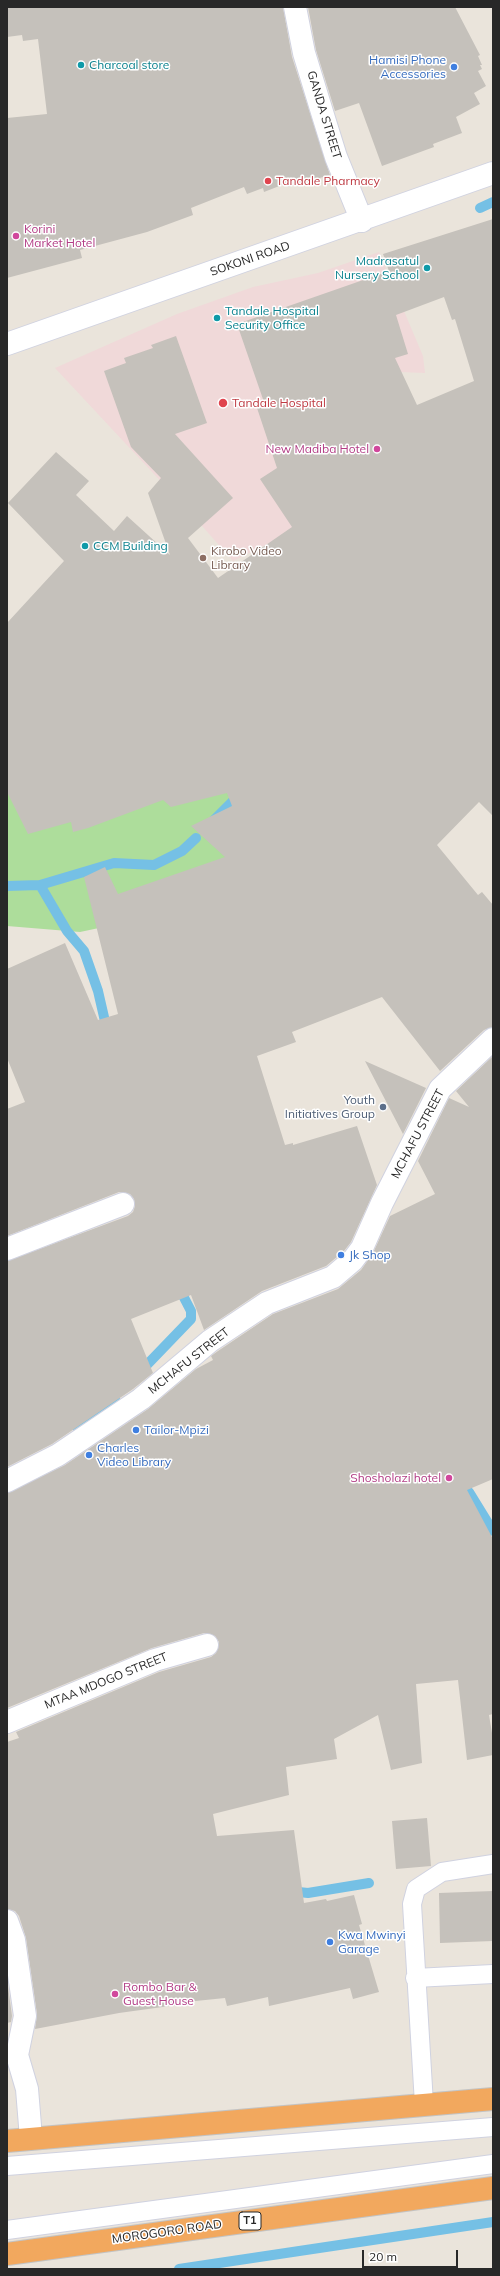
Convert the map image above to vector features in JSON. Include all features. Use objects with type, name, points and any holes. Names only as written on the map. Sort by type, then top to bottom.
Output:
[{"type":"highway","points":[[7,2141],[493,2099]]},
{"type":"highway","name":"MOROGORO ROAD","points":[[7,2254],[493,2188]]},
{"type":"street","name":"GANDA STREET","points":[[295,7],[304,53],[336,157],[362,220]]},
{"type":"street","name":"SOKONI ROAD","points":[[7,344],[493,174]]},
{"type":"street","name":"MCHAFU STREET","points":[[7,1481],[58,1455],[141,1399],[210,1341],[267,1304],[333,1277],[353,1260],[362,1248],[382,1203],[440,1088],[493,1039]]},
{"type":"street","points":[[7,1249],[123,1204]]},
{"type":"street","name":"MTAA MDOGO STREET","points":[[7,1722],[155,1660],[206,1645]]},
{"type":"street","points":[[7,1921],[14,1940],[25,2016],[17,2055],[27,2089],[31,2138]]},
{"type":"lane","points":[[424,2104],[415,1978],[412,1904],[416,1889],[442,1872],[493,1864]]},
{"type":"lane","points":[[415,1978],[493,1974]]},
{"type":"lane","points":[[7,2166],[493,2127]]},
{"type":"lane","name":"MOROGORO ROAD","points":[[7,2230],[493,2164]]},
{"type":"shaded area","name":"Tandale Hospital","points":[[379,252],[423,356],[425,373],[399,372],[326,515],[233,561],[195,518],[55,368],[177,314],[253,287],[318,273]]},
{"type":"green space","points":[[493,527],[184,910],[80,932],[7,926],[7,750]]},
{"type":"building","points":[[7,7],[283,7],[292,57],[330,175],[288,187],[287,183],[264,192],[263,188],[247,194],[244,187],[191,208],[193,215],[147,232],[80,250],[82,258],[7,278],[7,118],[47,114],[38,39],[23,41],[22,35],[7,37]]},
{"type":"building","points":[[308,7],[455,7],[480,55],[478,56],[482,69],[478,71],[486,86],[474,93],[480,104],[456,117],[462,133],[433,144],[434,147],[382,166],[359,103],[335,111],[316,50]]},
{"type":"building","points":[[493,219],[493,816],[479,802],[437,845],[478,895],[482,892],[493,905],[493,1027],[484,1030],[440,1071],[382,997],[292,1032],[296,1042],[257,1056],[285,1145],[293,1143],[293,1145],[357,1126],[377,1185],[351,1242],[344,1251],[326,1266],[262,1291],[204,1330],[191,1295],[131,1319],[153,1373],[133,1389],[52,1444],[7,1467],[7,1261],[128,1216],[133,1212],[135,1206],[134,1199],[130,1194],[119,1192],[7,1236],[7,1109],[25,1102],[7,1058],[7,969],[65,943],[98,1020],[118,1014],[84,877],[105,867],[118,894],[225,857],[191,826],[232,806],[227,793],[171,807],[163,800],[88,828],[73,832],[71,822],[28,834],[7,792],[7,623],[64,561],[8,503],[56,452],[89,481],[76,495],[114,531],[127,516],[170,555],[148,493],[161,478],[131,447],[104,371],[126,363],[124,358],[153,348],[151,345],[176,336],[207,423],[175,434],[233,498],[188,538],[218,578],[292,527],[260,479],[277,468],[257,408],[265,405],[237,324],[389,271],[383,254]],"holes":[[[444,297],[452,320],[455,319],[474,381],[417,405],[395,358],[408,354],[396,315]]]},
{"type":"building","points":[[493,1056],[493,1479],[467,1490],[493,1539],[493,1714],[489,1715],[493,1739],[493,1755],[467,1760],[458,1680],[416,1684],[422,1763],[391,1770],[378,1715],[334,1739],[337,1759],[286,1767],[289,1795],[213,1814],[217,1836],[294,1830],[304,1903],[326,1899],[327,1901],[354,1895],[362,1924],[359,1925],[379,1992],[353,1999],[350,1988],[269,2006],[268,1997],[227,2006],[225,1998],[176,2003],[177,2005],[119,2013],[35,2029],[37,2014],[26,1938],[19,1916],[15,1911],[7,1909],[7,1742],[19,1738],[16,1732],[159,1672],[211,1657],[216,1653],[219,1642],[215,1636],[204,1633],[152,1648],[7,1708],[7,1493],[65,1465],[148,1409],[196,1369],[213,1360],[211,1356],[273,1314],[338,1289],[361,1270],[373,1253],[390,1216],[435,1194],[418,1161],[449,1098],[469,1107],[456,1091]]},
{"type":"building","points":[[365,1061],[426,1088],[403,1134]]},
{"type":"building","points":[[427,1818],[431,1866],[396,1869],[392,1821]]},
{"type":"building","points":[[493,1891],[493,1941],[440,1943],[439,1893]]},
{"type":"building","points":[[7,1979],[12,2016],[11,2022],[7,2023]]},
{"type":"waterway","points":[[480,208],[493,202]]},
{"type":"waterway","points":[[214,820],[240,794]]},
{"type":"waterway","points":[[7,886],[40,885],[114,863],[154,865],[182,851],[196,838]]},
{"type":"waterway","points":[[40,885],[67,931],[84,951],[98,991],[107,1030]]},
{"type":"waterway","points":[[140,1372],[191,1319],[191,1311],[178,1286]]},
{"type":"waterway","points":[[78,1429],[115,1399]]},
{"type":"waterway","points":[[469,1492],[493,1531]]},
{"type":"waterway","points":[[289,1891],[308,1893],[369,1883]]},
{"type":"waterway","points":[[179,2269],[493,2222]]},
{"type":"place","name":"Charcoal store","points":[[81,65]]},
{"type":"place","name":"Hamisi Phone Accessories","points":[[454,67]]},
{"type":"place","name":"Tandale Pharmacy","points":[[268,181]]},
{"type":"place","name":"Korini Market Hotel","points":[[16,236]]},
{"type":"place","name":"Madrasatul Nursery School","points":[[427,268]]},
{"type":"place","name":"Tandale Hospital Security Office","points":[[217,318]]},
{"type":"place","name":"Tandale Hospital","points":[[223,403]]},
{"type":"place","name":"New Madiba Hotel","points":[[377,449]]},
{"type":"place","name":"CCM Building","points":[[85,546]]},
{"type":"place","name":"Kirobo Video Library","points":[[203,558]]},
{"type":"place","name":"Youth Initiatives Group","points":[[383,1107]]},
{"type":"place","name":"Jk Shop","points":[[341,1255]]},
{"type":"place","name":"Tailor-Mpizi","points":[[136,1430]]},
{"type":"place","name":"Charles Video Library","points":[[89,1455]]},
{"type":"place","name":"Shosholazi hotel","points":[[449,1478]]},
{"type":"place","name":"Kwa Mwinyi Garage","points":[[330,1942]]},
{"type":"place","name":"Rombo Bar & Guest House","points":[[115,1994]]}]
